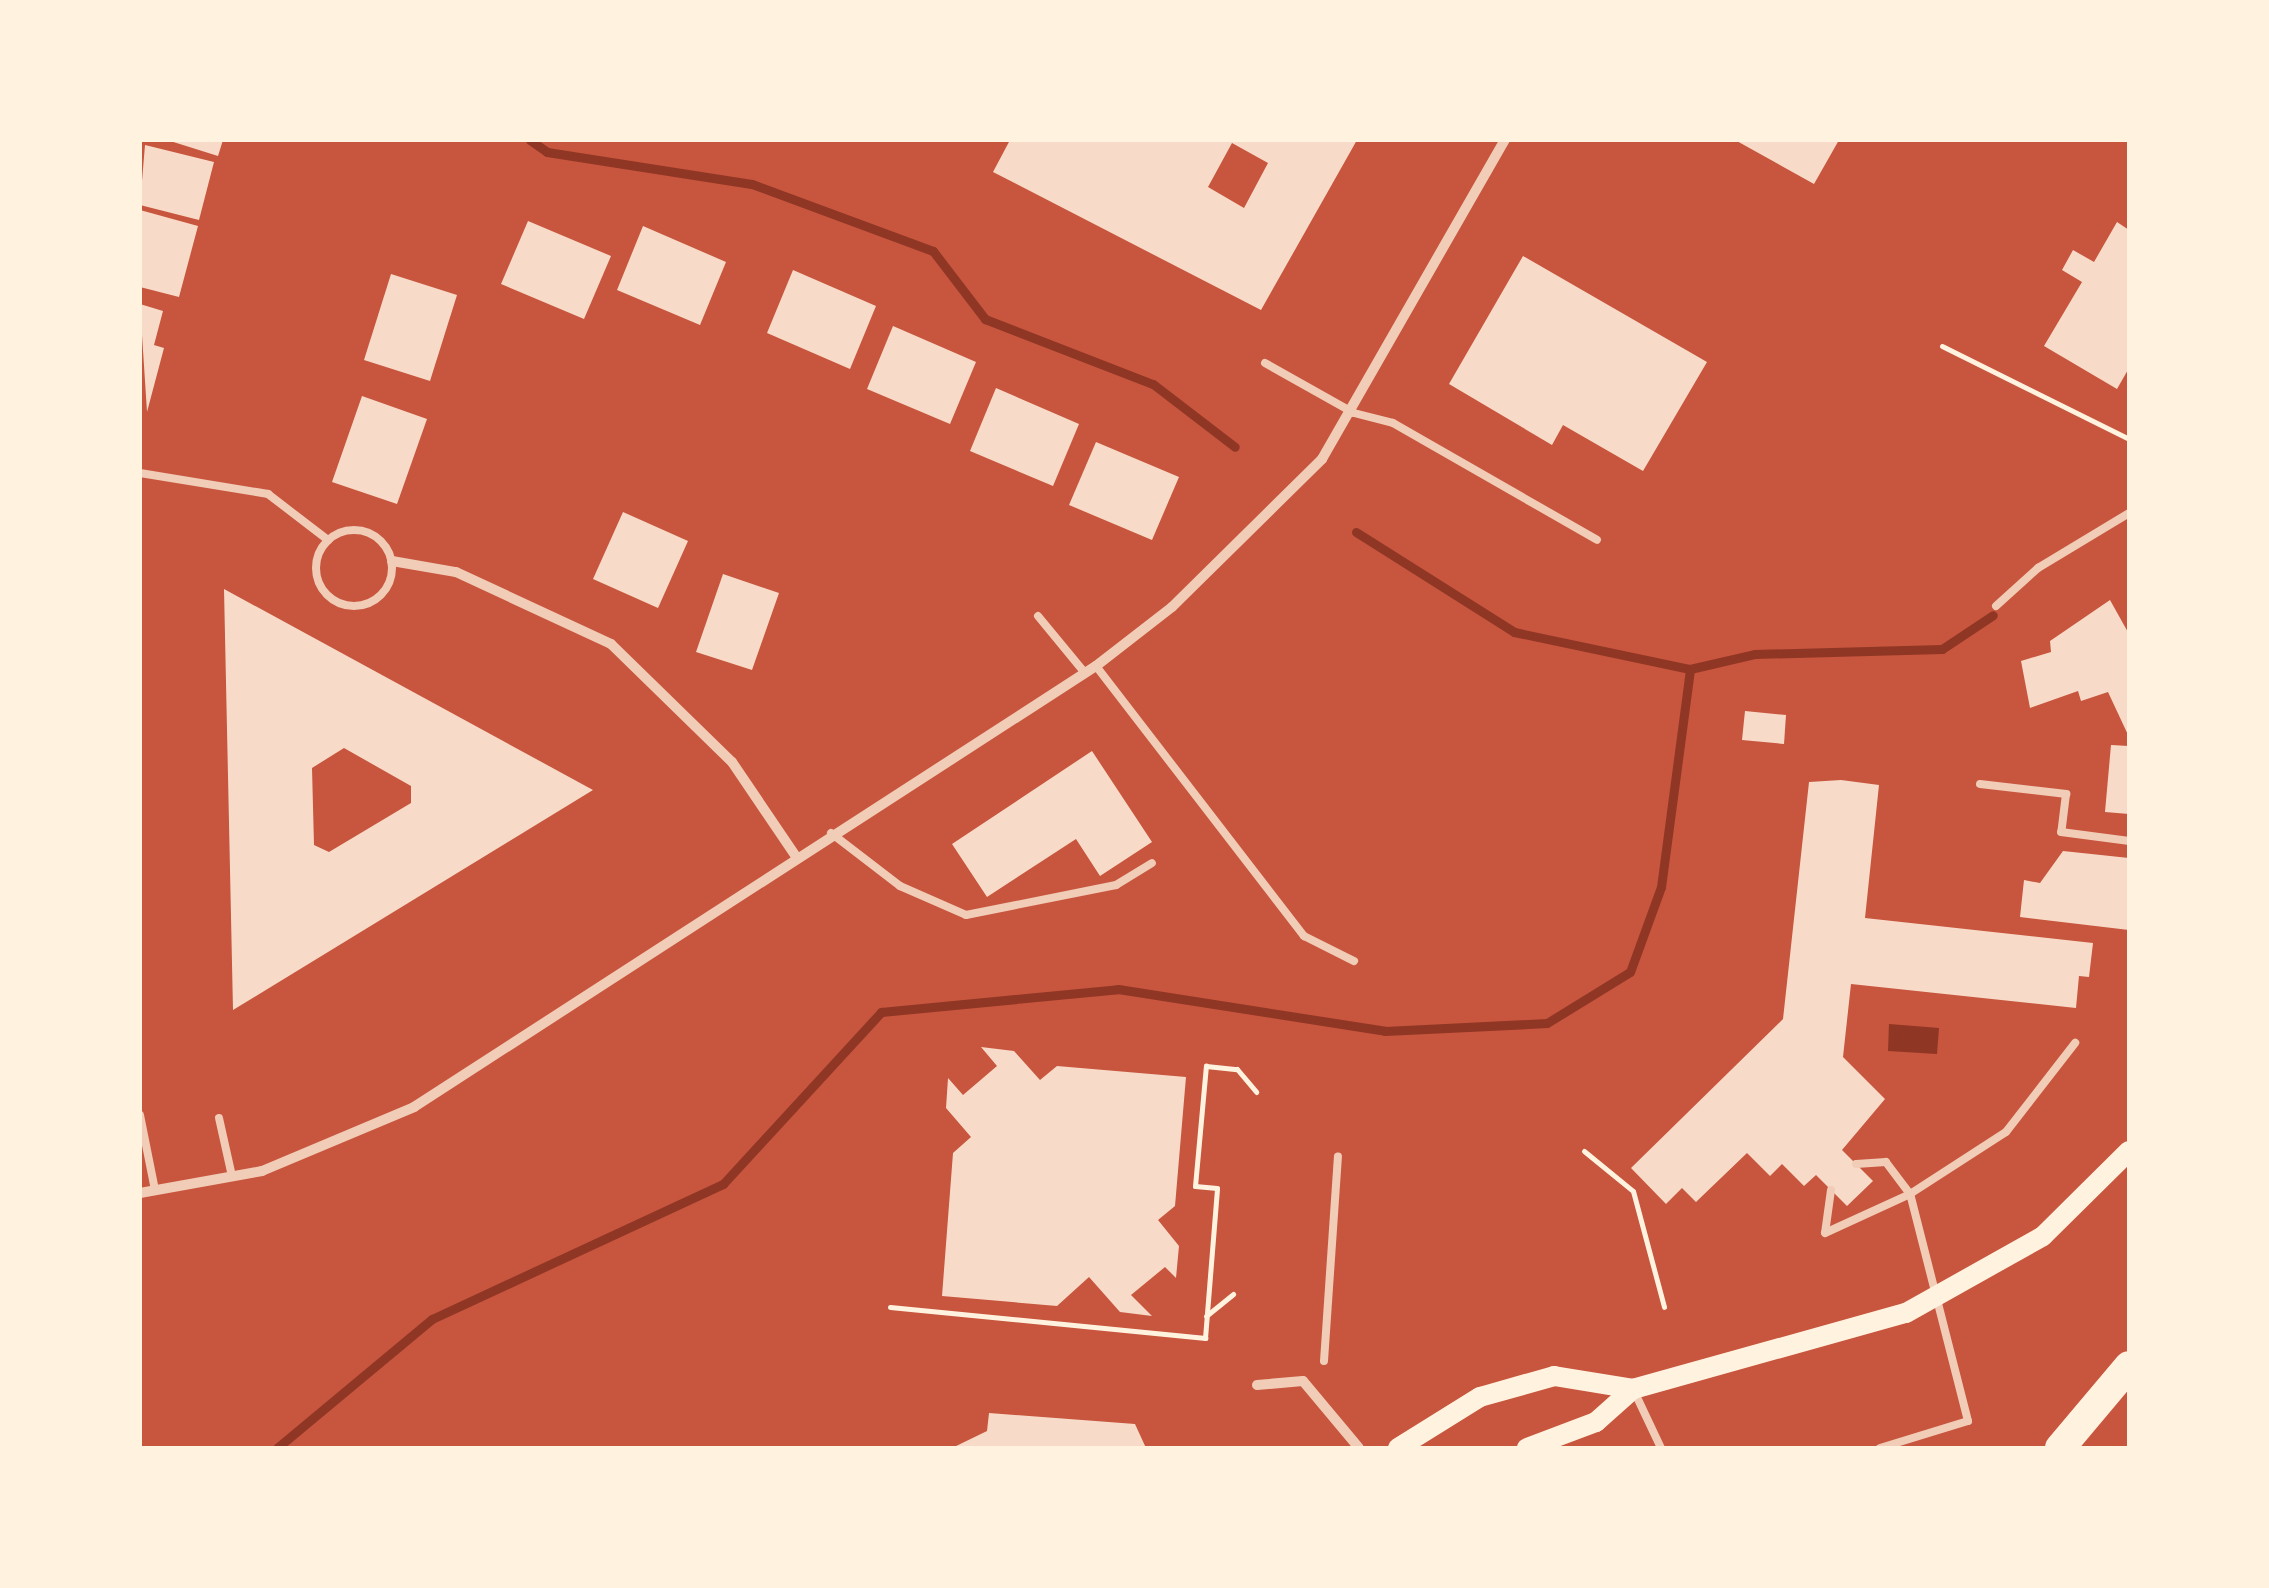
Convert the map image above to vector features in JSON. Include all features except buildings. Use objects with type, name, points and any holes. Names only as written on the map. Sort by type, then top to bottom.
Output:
[{"type":"highway","points":[[2060,1448],[2129,1366]]},
{"type":"main road","points":[[1398,1448],[1480,1397],[1554,1376],[1632,1389],[1937,1300],[2043,1236],[2129,1150]]},
{"type":"main road","points":[[1527,1448],[1596,1422],[1632,1389]]},
{"type":"street","points":[[140,1193],[232,1176],[414,1107],[795,856],[1096,666],[1186,594],[1322,459],[1354,413],[1505,140]]},
{"type":"street","points":[[392,562],[456,572],[611,644],[732,762],[795,856]]},
{"type":"street","points":[[1257,1385],[1302,1381],[1359,1448]]},
{"type":"lane","points":[[1265,363],[1354,413],[1392,422],[1598,540]]},
{"type":"lane","points":[[140,474],[268,494],[328,540]]},
{"type":"lane","points":[[1996,606],[2038,568],[2129,513]]},
{"type":"lane","points":[[349,530],[372,534],[392,562],[373,601],[338,602],[316,573],[328,540],[349,530]]},
{"type":"lane","points":[[1038,616],[1085,673]]},
{"type":"lane","points":[[1096,666],[1304,936],[1354,961]]},
{"type":"lane","points":[[1980,784],[2066,794],[2061,832],[2129,841]]},
{"type":"lane","points":[[832,833],[900,886],[966,915],[1116,885],[1152,863]]},
{"type":"lane","points":[[1831,1190],[1825,1233],[1910,1194],[2006,1132],[2075,1042]]},
{"type":"lane","points":[[140,1115],[155,1190]]},
{"type":"lane","points":[[219,1118],[232,1176]]},
{"type":"lane","points":[[1324,1361],[1338,1156]]},
{"type":"lane","points":[[1856,1164],[1886,1162],[1910,1194],[1968,1421],[1880,1448]]},
{"type":"lane","points":[[1632,1389],[1662,1448]]},
{"type":"path","points":[[1942,346],[2129,439]]},
{"type":"path","points":[[890,1307],[1204,1338],[1217,1188],[1195,1186],[1206,1066],[1237,1069],[1256,1092]]},
{"type":"path","points":[[1584,1151],[1633,1191],[1664,1307]]},
{"type":"path","points":[[1206,1316],[1233,1294]]},
{"type":"shaded area","points":[[1889,1024],[1939,1028],[1937,1054],[1888,1051]]},
{"type":"waterway","points":[[530,140],[547,152],[752,184],[933,251],[985,319],[1153,384],[1235,447]]},
{"type":"waterway","points":[[1356,532],[1514,632],[1690,669]]},
{"type":"waterway","points":[[277,1448],[432,1319],[723,1184],[881,1012],[1118,989],[1385,1031],[1547,1023],[1630,972],[1661,887],[1690,669],[1755,654],[1942,649],[1993,615]]}]
